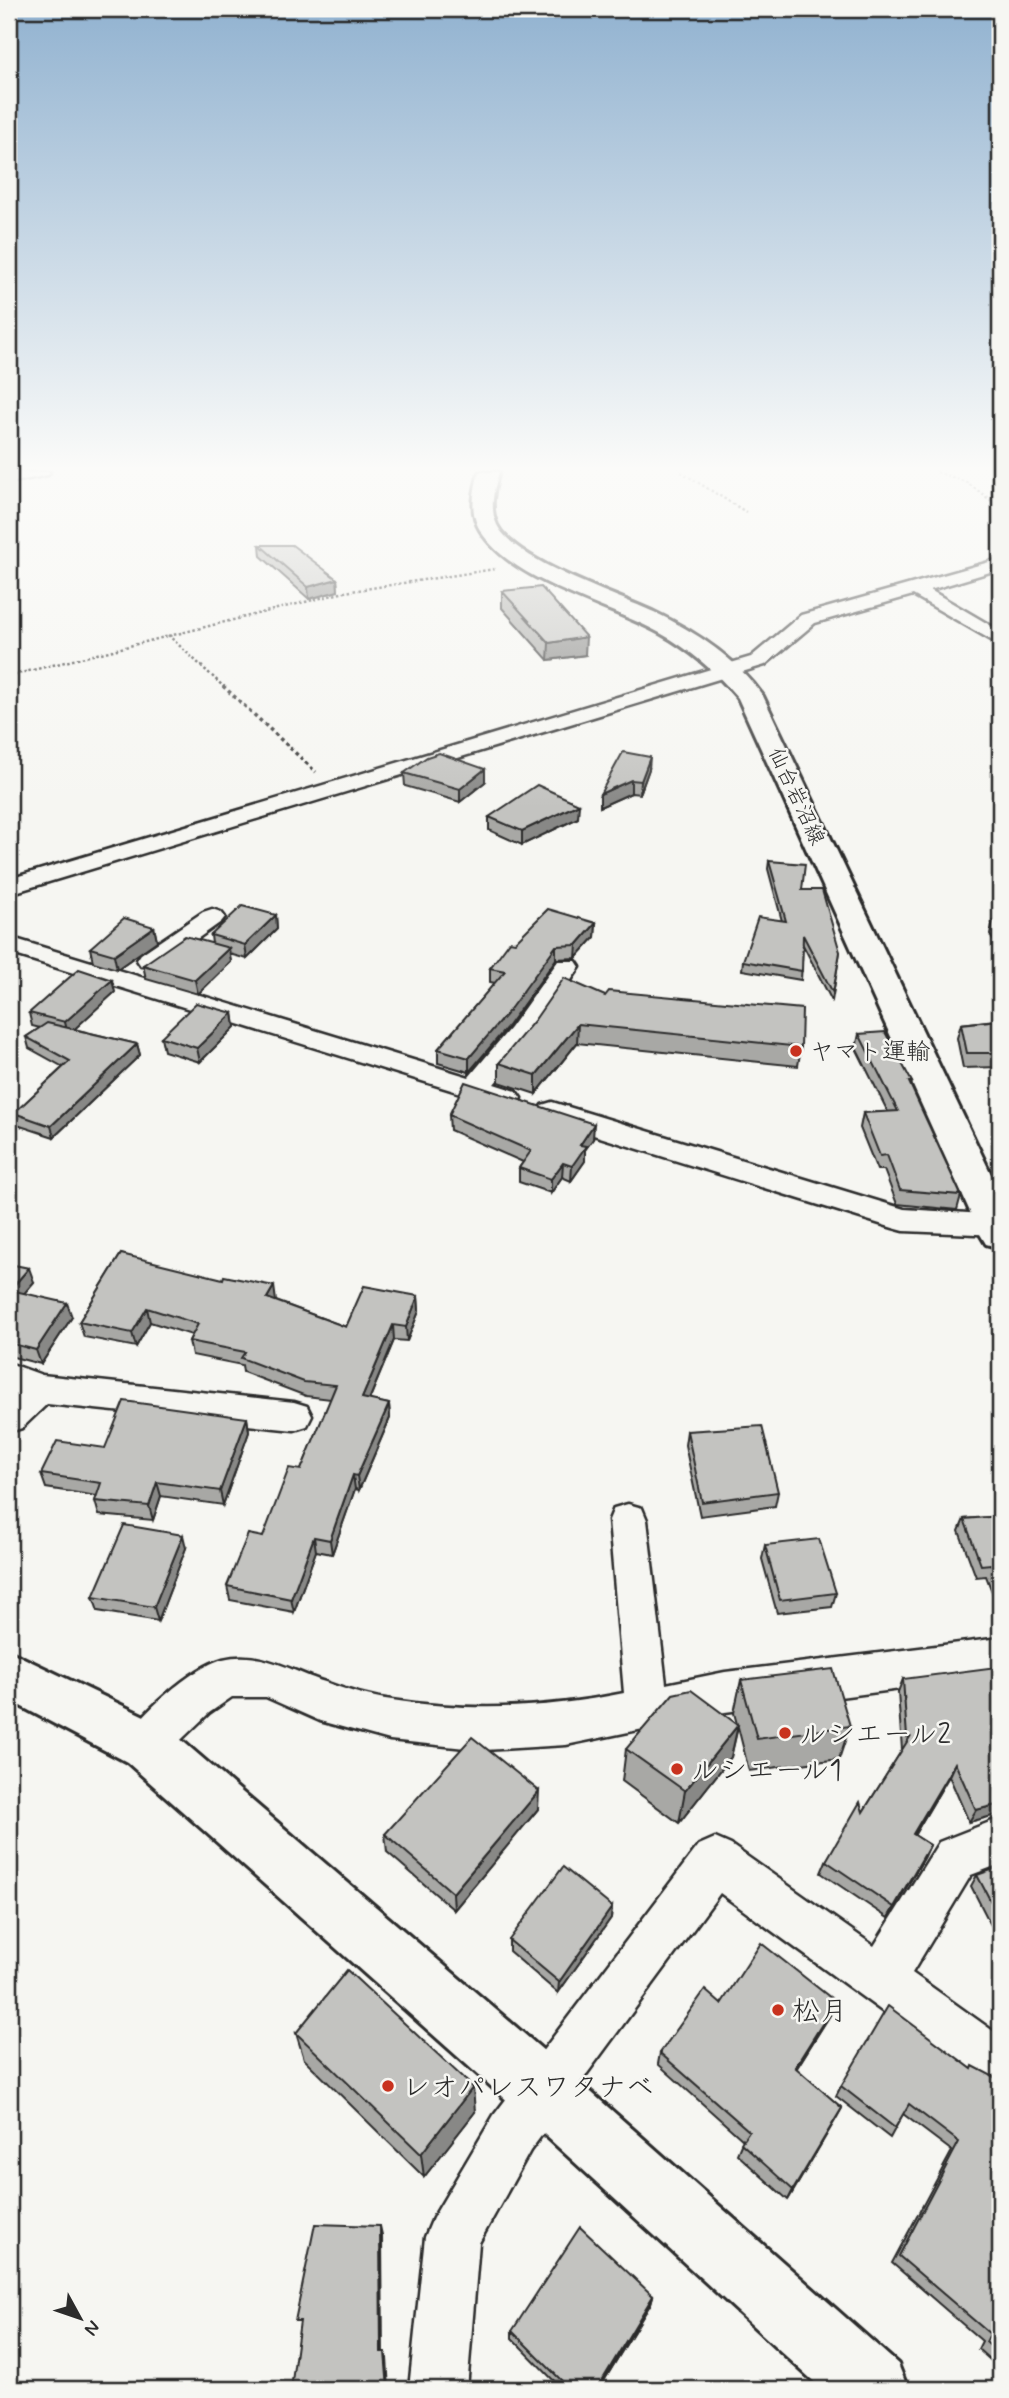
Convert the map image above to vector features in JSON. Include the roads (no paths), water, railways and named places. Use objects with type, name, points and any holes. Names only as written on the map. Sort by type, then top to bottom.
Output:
[{"type":"main road","name":"仙台岩沼線","points":[[575,584],[671,629],[708,650],[730,670],[750,696],[998,1230]]},
{"type":"main road","points":[[9,1674],[146,1744],[543,2091],[873,2389]]},
{"type":"street","points":[[9,887],[730,670],[773,653],[795,628],[808,619],[933,584]]},
{"type":"street","points":[[916,589],[1000,639]]},
{"type":"street","points":[[121,982],[212,917]]},
{"type":"street","points":[[9,945],[121,982],[412,1066],[475,1088],[904,1220],[998,1230]]},
{"type":"street","points":[[475,1088],[522,1032],[567,967]]},
{"type":"street","points":[[9,1418],[24,1383],[294,1416]]},
{"type":"street","points":[[628,1520],[648,1708]]},
{"type":"street","points":[[146,1744],[194,1699],[225,1678],[268,1678],[320,1701],[390,1720],[484,1730],[566,1726],[725,1692],[999,1660]]},
{"type":"street","points":[[881,1979],[955,1858],[1000,1841]]},
{"type":"street","points":[[438,2389],[452,2237],[512,2133],[715,1861],[1000,2066]]},
{"type":"place","name":"ヤマト運輸","points":[[796,1051]]},
{"type":"place","name":"ルシエール2","points":[[785,1733]]},
{"type":"place","name":"ルシエール1","points":[[677,1769]]},
{"type":"place","name":"松月","points":[[778,2010]]},
{"type":"place","name":"レオパレスワタナベ","points":[[388,2086]]}]
